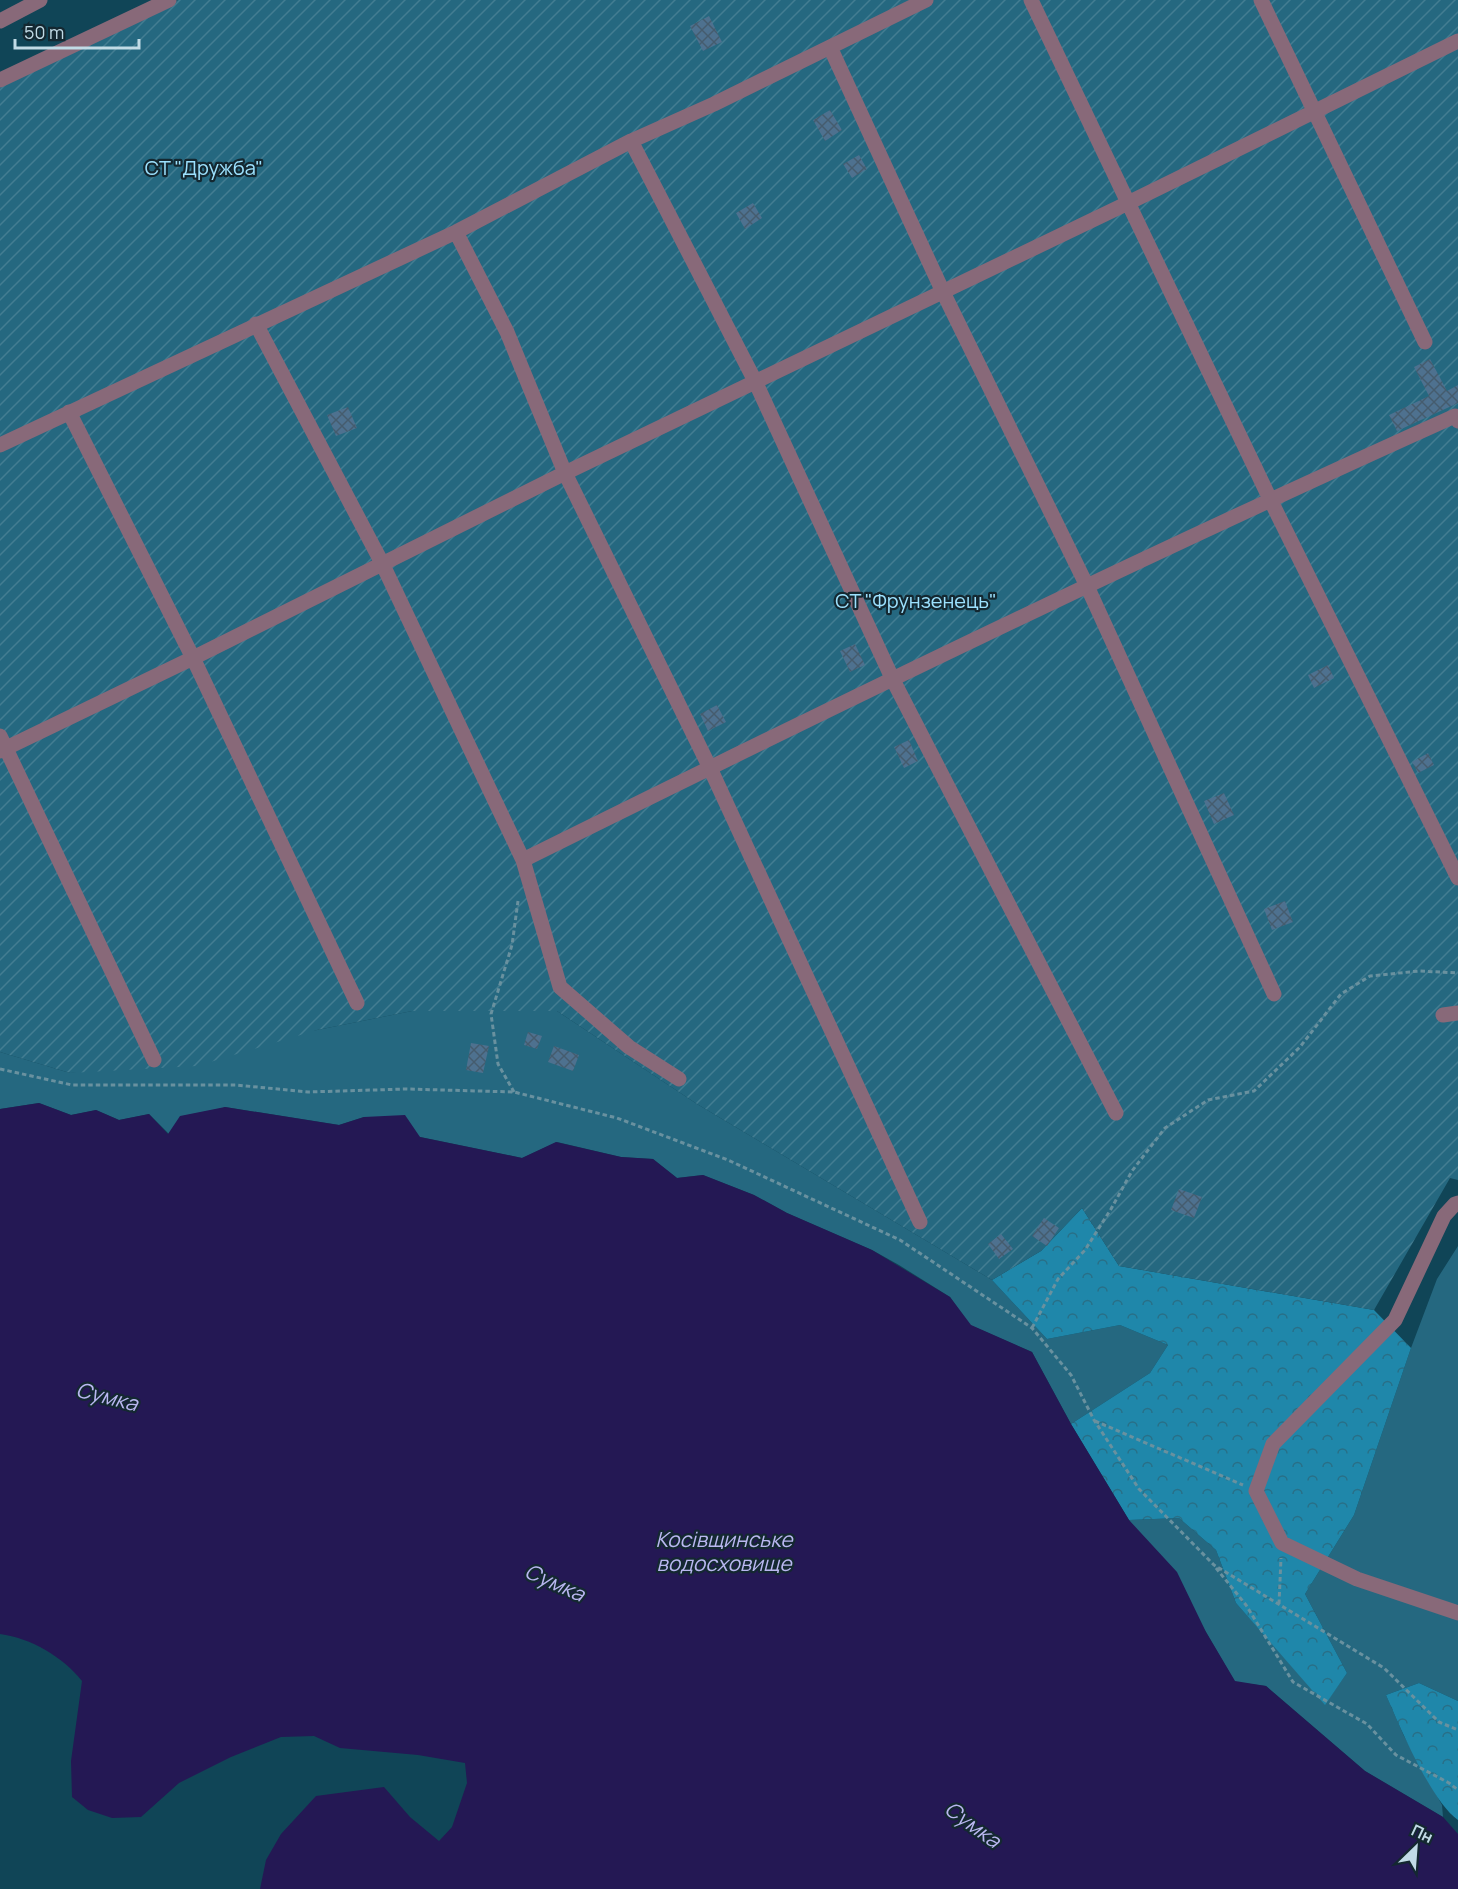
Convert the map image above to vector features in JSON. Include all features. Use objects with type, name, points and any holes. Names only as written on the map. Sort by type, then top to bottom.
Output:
[{"type":"street","points":[[0,21],[40,0]]},
{"type":"street","points":[[0,80],[169,0]]},
{"type":"street","points":[[0,445],[456,232],[632,141],[926,0]]},
{"type":"street","points":[[1031,0],[1270,499],[1458,878]]},
{"type":"street","points":[[1261,0],[1425,342]]},
{"type":"street","points":[[154,1060],[2,745],[193,658],[565,473],[1128,203],[1458,41]]},
{"type":"street","points":[[830,46],[944,292],[1087,586],[1274,994]]},
{"type":"street","points":[[632,141],[754,381],[893,680],[1116,1113]]},
{"type":"street","points":[[456,232],[507,332],[565,473],[710,768],[920,1222]]},
{"type":"street","points":[[256,324],[382,563],[523,860],[560,987],[629,1047],[679,1079]]},
{"type":"street","points":[[69,412],[193,658],[357,1003]]},
{"type":"street","points":[[523,860],[1270,499],[1457,417]]},
{"type":"street","points":[[1458,1203],[1444,1216],[1395,1320],[1273,1444],[1256,1491],[1282,1543],[1357,1579],[1458,1613]]},
{"type":"path","points":[[514,1092],[498,1064],[491,1014],[512,945],[519,892]]},
{"type":"path","points":[[1032,1328],[1058,1279],[1085,1250],[1132,1171],[1165,1128],[1208,1100],[1254,1091],[1300,1047],[1341,994],[1370,976],[1419,971],[1458,973]]},
{"type":"path","points":[[0,1069],[72,1085],[236,1085],[308,1092],[406,1089],[514,1092],[616,1118],[728,1160],[900,1240],[1032,1328],[1071,1375],[1094,1420],[1139,1489],[1214,1565],[1246,1605],[1293,1682],[1367,1724],[1396,1755],[1458,1790]]},
{"type":"path","points":[[1094,1420],[1256,1491]]},
{"type":"path","points":[[1279,1604],[1282,1543]]},
{"type":"path","points":[[1214,1565],[1384,1668],[1439,1722],[1458,1730]]},
{"type":"green space","name":"СТ \"Фрунзенець\"","points":[[178,0],[1458,0],[1458,1180],[1450,1178],[1374,1310],[1119,1266],[1082,1208],[1041,1251],[992,1280],[697,1104],[557,1011],[412,1011],[317,1030],[197,1066],[70,1073],[0,1052],[0,85]]},
{"type":"green space","points":[[412,1011],[557,1011],[697,1104],[992,1280],[1047,1339],[1120,1325],[1168,1345],[1150,1373],[1071,1424],[1032,1352],[970,1325],[950,1297],[872,1250],[787,1213],[754,1195],[703,1175],[677,1178],[653,1159],[621,1157],[557,1142],[522,1158],[420,1137],[364,1117],[339,1125],[225,1107],[169,1134],[149,1114],[119,1120],[96,1110],[71,1115],[39,1103],[0,1109],[0,1052],[70,1073]]},
{"type":"green space","points":[[1082,1208],[1119,1266],[1374,1310],[1411,1348],[1354,1515],[1305,1594],[1347,1673],[1325,1705],[1236,1603],[1216,1550],[1179,1518],[1129,1520],[1071,1424],[1150,1373],[1168,1345],[1120,1325],[1047,1339],[992,1280],[1041,1251]]},
{"type":"green space","points":[[1458,1246],[1458,1701],[1419,1683],[1386,1695],[1404,1736],[1442,1805],[1443,1817],[1365,1771],[1266,1686],[1235,1682],[1206,1632],[1129,1520],[1179,1518],[1216,1550],[1236,1603],[1325,1704],[1347,1673],[1305,1594],[1354,1515],[1437,1279]]},
{"type":"green space","points":[[1419,1683],[1458,1701],[1458,1820],[1437,1797],[1427,1781],[1386,1695]]},
{"type":"water","name":"Косівщинське водосховище","points":[[39,1103],[71,1115],[96,1110],[119,1120],[149,1114],[168,1134],[180,1116],[225,1107],[339,1125],[364,1117],[405,1115],[420,1137],[522,1158],[556,1142],[621,1157],[653,1159],[677,1178],[703,1175],[754,1195],[787,1213],[872,1250],[950,1297],[971,1325],[1032,1352],[1071,1424],[1129,1520],[1177,1572],[1206,1632],[1235,1681],[1266,1686],[1365,1771],[1443,1817],[1458,1834],[1458,1889],[260,1889],[266,1860],[281,1834],[316,1796],[384,1787],[410,1817],[439,1841],[452,1827],[467,1783],[465,1763],[418,1755],[340,1748],[314,1736],[281,1737],[231,1757],[179,1783],[141,1817],[112,1818],[88,1810],[72,1797],[71,1761],[82,1681],[66,1664],[46,1650],[12,1636],[0,1634],[0,1109]]},
{"type":"building","points":[[709,16],[722,42],[703,51],[690,26]]},
{"type":"building","points":[[830,110],[842,130],[825,141],[813,120]]},
{"type":"building","points":[[859,155],[867,169],[852,178],[843,164]]},
{"type":"building","points":[[753,203],[762,218],[745,229],[736,213]]},
{"type":"building","points":[[1430,359],[1447,391],[1458,385],[1458,403],[1397,431],[1389,415],[1429,396],[1414,367]]},
{"type":"building","points":[[348,407],[357,428],[336,436],[327,415]]},
{"type":"building","points":[[855,644],[865,665],[850,672],[840,651]]},
{"type":"building","points":[[1328,665],[1334,678],[1314,688],[1308,675]]},
{"type":"building","points":[[717,705],[726,722],[708,731],[700,714]]},
{"type":"building","points":[[909,740],[918,761],[904,768],[894,747]]},
{"type":"building","points":[[1428,753],[1434,765],[1418,773],[1412,762]]},
{"type":"building","points":[[1224,793],[1234,815],[1214,824],[1204,801]]},
{"type":"building","points":[[1285,901],[1293,922],[1272,930],[1264,909]]},
{"type":"building","points":[[528,1032],[542,1036],[537,1049],[524,1045]]},
{"type":"building","points":[[471,1043],[489,1046],[483,1073],[466,1070]]},
{"type":"building","points":[[554,1046],[579,1055],[573,1071],[548,1062]]},
{"type":"building","points":[[1179,1189],[1202,1197],[1194,1218],[1171,1210]]},
{"type":"building","points":[[1044,1218],[1059,1228],[1047,1246],[1032,1236]]},
{"type":"building","points":[[1001,1234],[1013,1249],[999,1259],[988,1244]]},
{"type":"park label","name":"СТ \"Дружба\"","points":[[204,167]]},
{"type":"water label","name":"Сумка","points":[[107,1396]]},
{"type":"water label","name":"Сумка","points":[[555,1582]]},
{"type":"water label","name":"Сумка","points":[[973,1824]]}]
